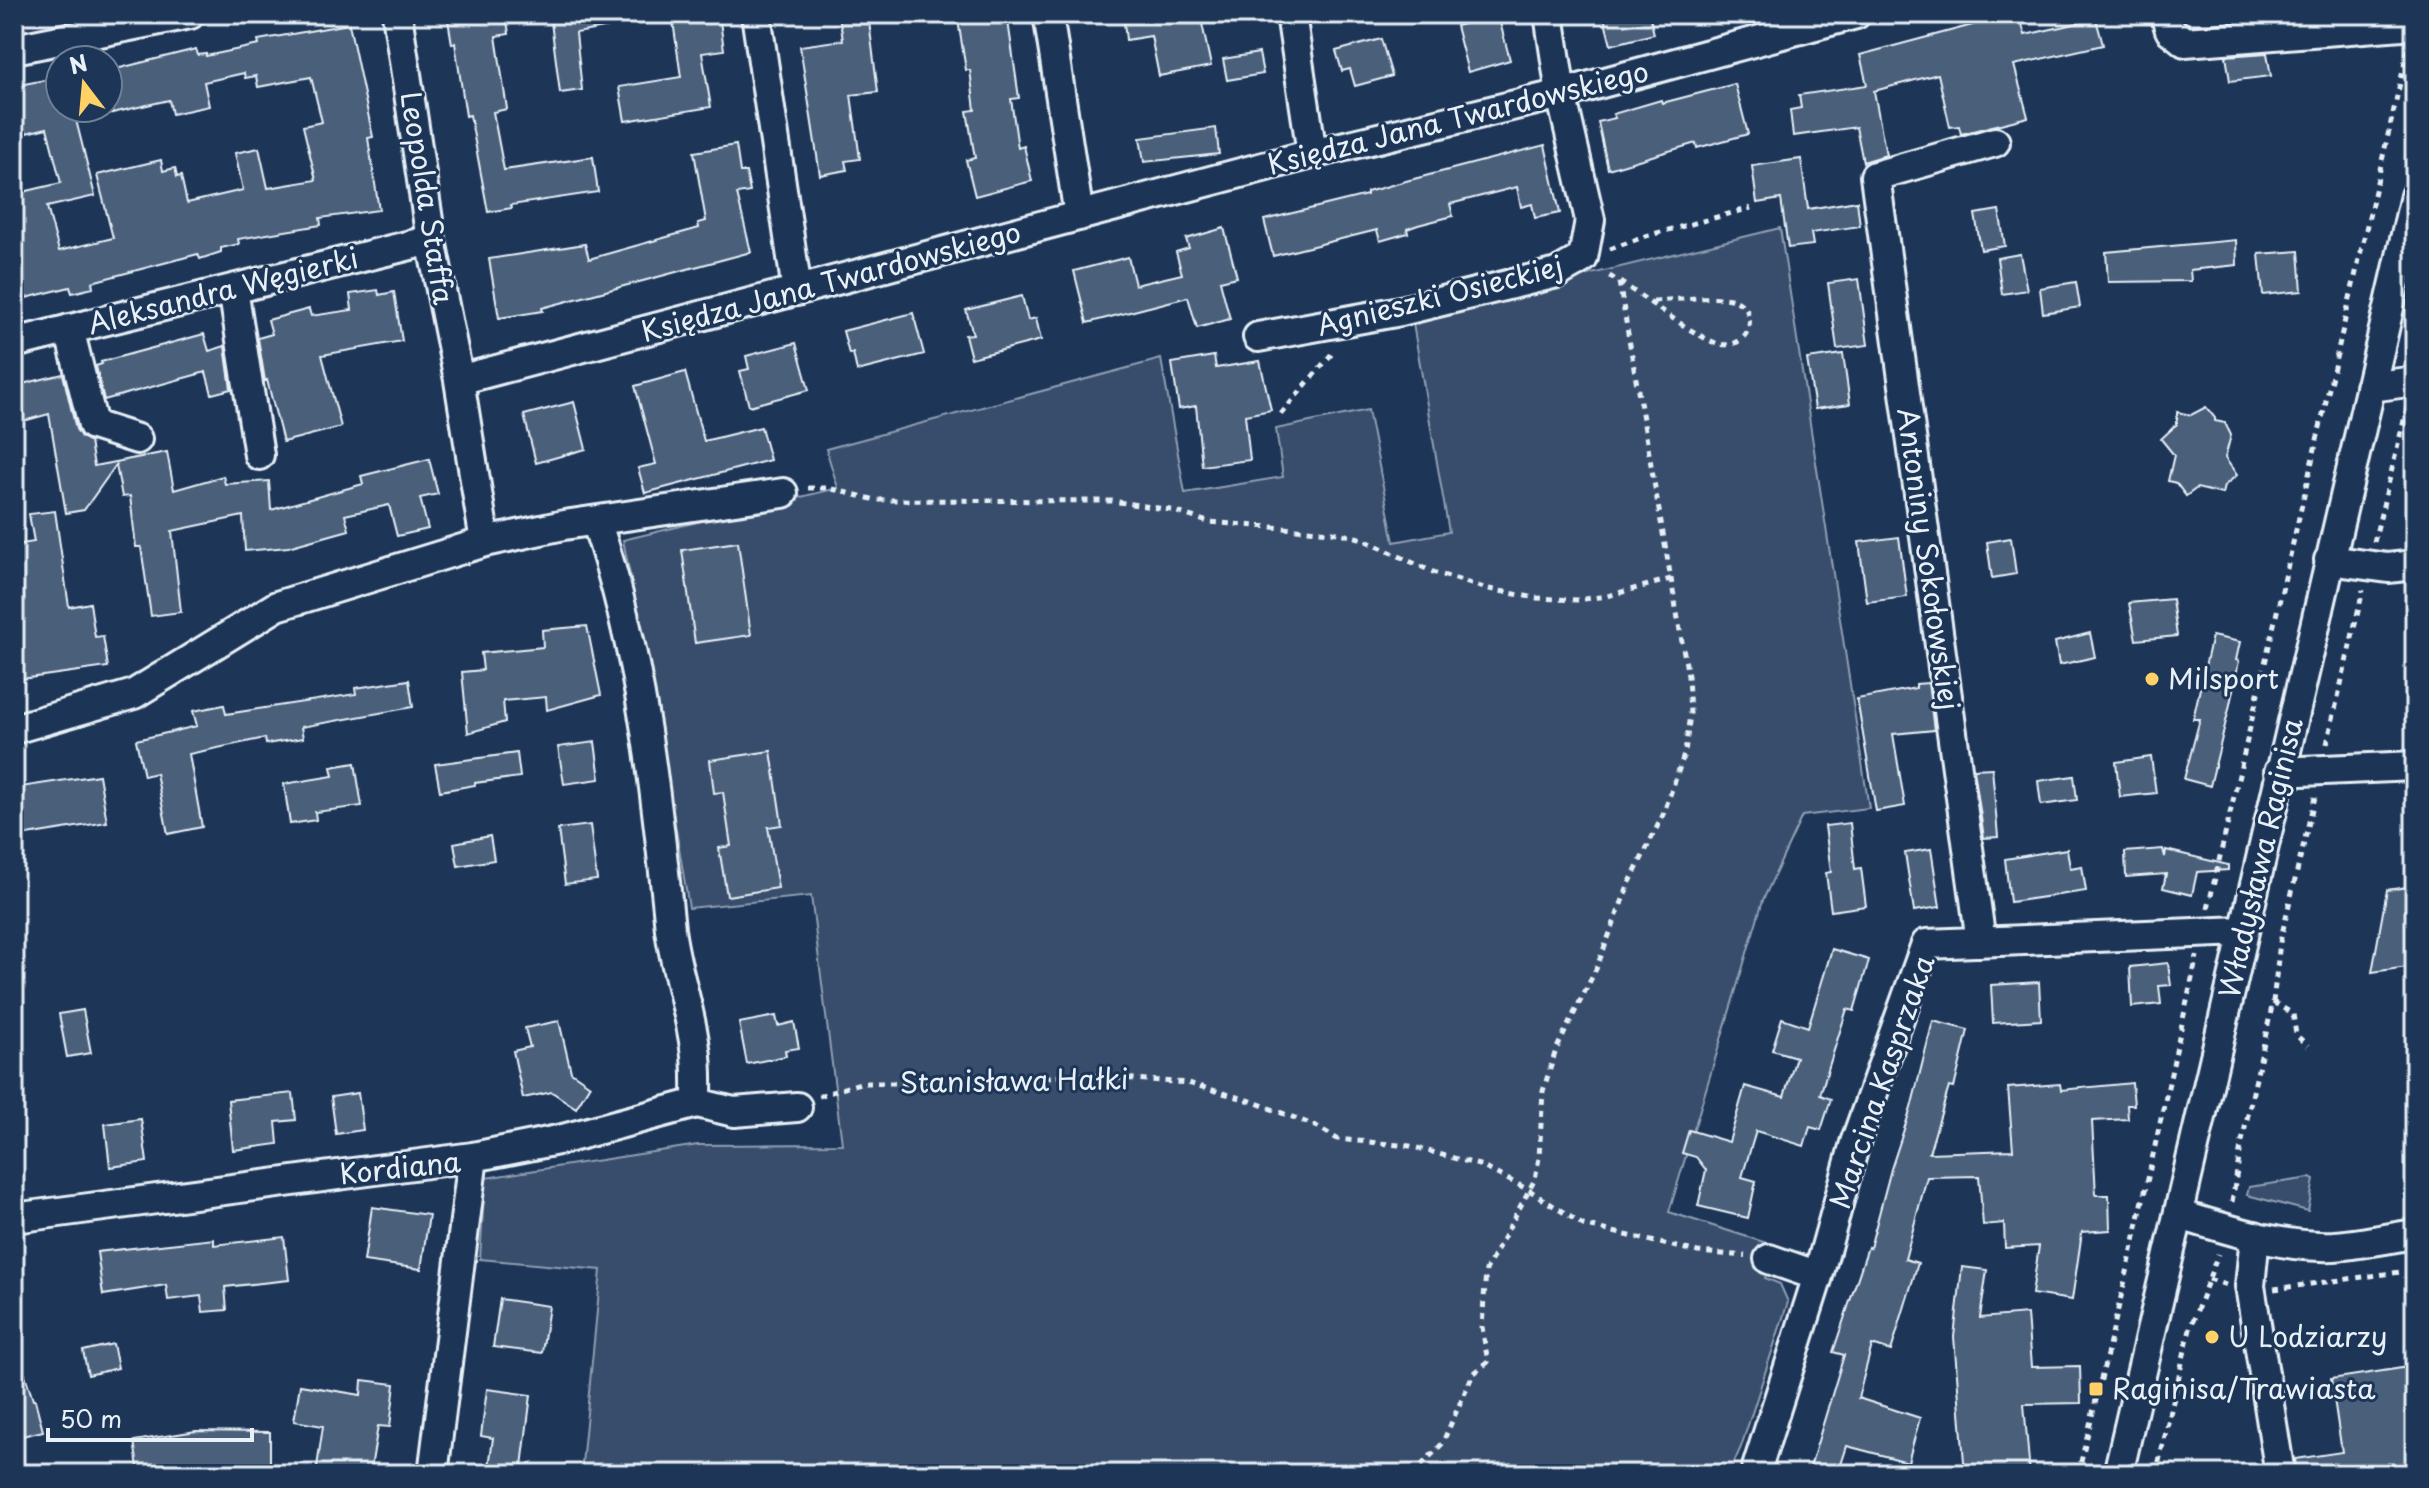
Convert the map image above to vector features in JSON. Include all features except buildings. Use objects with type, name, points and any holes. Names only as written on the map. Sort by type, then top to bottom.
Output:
[{"type":"street","points":[[14,49],[190,14]]},
{"type":"street","name":"Leopolda Staffa","points":[[397,14],[431,240],[459,380]]},
{"type":"street","points":[[756,14],[797,291]]},
{"type":"street","points":[[1048,14],[1079,216]]},
{"type":"street","points":[[1291,14],[1312,154]]},
{"type":"street","points":[[1549,14],[1561,94]]},
{"type":"street","name":"Księdza Jana Twardowskiego","points":[[459,380],[1312,154],[1561,94],[1787,24],[1856,14]]},
{"type":"street","points":[[2165,14],[2170,30],[2185,42],[2414,24]]},
{"type":"street","name":"Agnieszki Osieckiej","points":[[1258,337],[1361,318],[1557,273],[1583,258],[1590,220],[1561,94]]},
{"type":"street","name":"Antoniny Sokołowskiej","points":[[1981,942],[1875,176],[1995,142]]},
{"type":"street","name":"Władysława Raginisa","points":[[2118,1474],[2415,196]]},
{"type":"street","name":"Aleksandra Węgierki","points":[[14,343],[431,240]]},
{"type":"street","points":[[233,289],[259,455]]},
{"type":"street","points":[[69,329],[93,425],[137,439]]},
{"type":"street","points":[[459,380],[485,542]]},
{"type":"street","points":[[2370,387],[2414,381]]},
{"type":"street","points":[[14,729],[134,694],[277,606],[485,542],[596,521],[783,493]]},
{"type":"street","points":[[596,521],[623,613],[646,730],[674,956],[696,1049],[697,1103]]},
{"type":"street","points":[[2329,560],[2388,568],[2415,565]]},
{"type":"street","points":[[2279,772],[2415,766]]},
{"type":"street","name":"Marcina Kasprzaka","points":[[1755,1474],[1818,1276],[1855,1143],[1926,944],[2243,931]]},
{"type":"street","points":[[473,1157],[563,1139],[697,1103],[734,1112],[797,1107]]},
{"type":"street","name":"Kordiana","points":[[14,1218],[473,1157],[433,1474]]},
{"type":"street","points":[[2180,1215],[2255,1236],[2305,1245],[2332,1246],[2415,1234]]},
{"type":"street","points":[[2255,1236],[2250,1286],[2280,1474]]},
{"type":"street","points":[[1769,1259],[1818,1276]]},
{"type":"path","points":[[2078,1474],[2414,24]]},
{"type":"path","points":[[1583,258],[1646,236],[1751,208]]},
{"type":"path","points":[[1583,258],[1649,301],[1720,344],[1736,344],[1746,337],[1751,324],[1747,311],[1736,301],[1717,297],[1649,301]]},
{"type":"path","points":[[1413,1474],[1442,1444],[1473,1374],[1488,1362],[1482,1327],[1486,1270],[1535,1179],[1543,1091],[1556,1050],[1596,969],[1629,884],[1663,815],[1685,752],[1690,714],[1688,676],[1619,282]]},
{"type":"path","points":[[1281,414],[1361,318]]},
{"type":"path","points":[[2156,1474],[2190,1329],[2227,1229],[2241,1146],[2273,1002],[2280,942],[2414,381]]},
{"type":"path","points":[[783,493],[828,488],[876,500],[1112,501],[1142,505],[1208,522],[1333,532],[1360,538],[1433,572],[1484,588],[1536,598],[1577,600],[1607,596],[1671,579]]},
{"type":"path","points":[[2273,1002],[2293,1014],[2296,1035],[2308,1046]]},
{"type":"path","name":"Stanisława Hałki","points":[[797,1107],[828,1092],[860,1083],[963,1083],[1080,1075],[1188,1083],[1251,1101],[1318,1127],[1337,1139],[1410,1146],[1479,1165],[1529,1190],[1583,1225],[1698,1252],[1769,1259]]},
{"type":"path","points":[[2262,1287],[2280,1290],[2415,1270]]},
{"type":"shaded area","points":[[1780,228],[1869,808],[1802,816],[1763,900],[1669,1212],[1776,1246],[1765,1278],[1780,1284],[1788,1302],[1741,1447],[1729,1474],[581,1474],[601,1270],[480,1259],[485,1178],[698,1145],[842,1144],[811,896],[689,908],[653,691],[623,540],[838,488],[826,449],[1161,359],[1185,493],[1283,477],[1276,429],[1368,410],[1394,542],[1449,532],[1412,318]]},
{"type":"shaded area","points":[[2310,1178],[2314,1180],[2308,1211],[2247,1195],[2249,1187]]},
{"type":"place","name":"Milsport","points":[[2152,679]]},
{"type":"place","name":"U Lodziarzy","points":[[2212,1337]]},
{"type":"place","name":"Raginisa/Trawiasta","points":[[2096,1389]]}]
